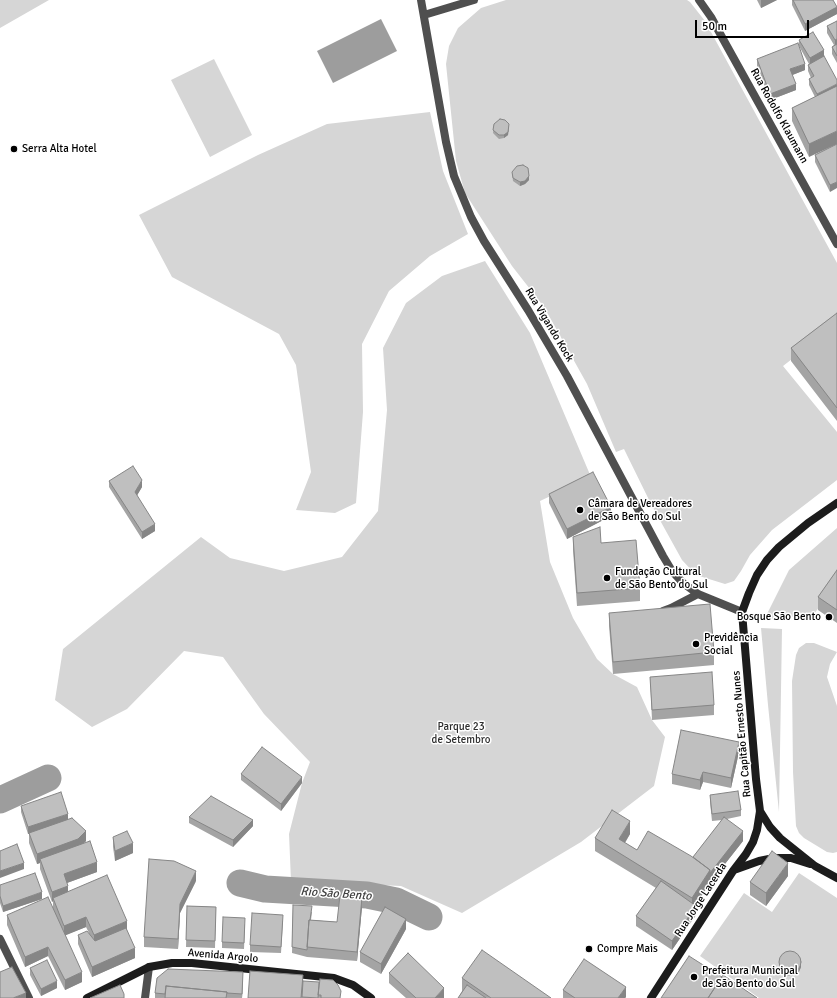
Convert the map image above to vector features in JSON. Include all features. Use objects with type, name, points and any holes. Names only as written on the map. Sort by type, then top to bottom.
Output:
[{"type":"main road","name":"Rua Capitão Ernesto Nunes","points":[[760,811],[742,612],[751,587],[767,560],[793,535],[837,503]]},
{"type":"main road","points":[[760,811],[770,827],[780,838],[815,866],[837,878]]},
{"type":"main road","name":"Rua Jorge Lacerda","points":[[651,998],[753,842],[757,830],[760,811]]},
{"type":"main road","points":[[733,871],[759,861],[774,858],[791,858],[815,866]]},
{"type":"main road","name":"Avenida Argolo","points":[[86,998],[149,967],[163,964],[192,963],[323,977],[345,981],[362,994],[371,998]]},
{"type":"street","name":"Rua Vigando Kock","points":[[421,0],[446,142],[454,176],[471,217],[484,241],[564,370],[672,571],[683,583],[698,594],[742,612]]},
{"type":"street","points":[[424,15],[474,0]]},
{"type":"street","name":"Rua Rodolfo Klaumann","points":[[699,0],[717,28],[837,244]]},
{"type":"street","points":[[654,612],[671,608],[698,594]]},
{"type":"street","points":[[0,939],[29,998]]},
{"type":"street","points":[[145,998],[149,967]]},
{"type":"green space","points":[[0,0],[49,0],[0,28]]},
{"type":"green space","points":[[506,0],[687,0],[690,2],[705,21],[837,263],[837,324],[783,366],[837,432],[837,480],[772,530],[750,555],[734,581],[725,584],[696,575],[682,560],[651,504],[624,449],[616,452],[587,384],[544,307],[512,266],[465,193],[456,161],[446,64],[449,46],[458,28],[481,8]]},
{"type":"green space","points":[[214,59],[252,135],[210,157],[171,80]]},
{"type":"green space","points":[[430,112],[443,171],[468,234],[430,256],[389,291],[362,344],[363,412],[356,503],[335,513],[296,510],[311,472],[296,365],[279,334],[172,277],[139,215],[258,155],[327,124]]},
{"type":"green space","name":"Parque 23 de Setembro","points":[[485,261],[530,333],[591,477],[540,501],[550,562],[573,618],[597,659],[613,674],[637,687],[652,720],[665,737],[654,786],[581,842],[462,913],[401,886],[291,881],[289,834],[302,783],[310,762],[264,714],[223,657],[184,651],[127,709],[92,727],[55,700],[63,649],[201,537],[230,558],[284,571],[342,557],[378,511],[387,410],[383,348],[406,303],[442,276]]},
{"type":"green space","points":[[837,528],[837,583],[814,614],[764,620],[789,570]]},
{"type":"green space","points":[[761,628],[782,629],[779,812],[768,705]]},
{"type":"green space","points":[[806,643],[814,643],[837,652],[830,664],[827,677],[837,706],[837,852],[833,853],[827,852],[804,838],[799,833],[796,826],[793,772],[792,681],[796,655],[799,648]]},
{"type":"green space","points":[[799,873],[837,898],[837,998],[759,998],[700,956],[744,893],[772,912]]},
{"type":"shaded area","points":[[381,19],[397,51],[333,83],[317,51]]},
{"type":"building","points":[[793,0],[833,0],[837,7],[805,24]]},
{"type":"building","points":[[837,21],[837,39],[835,40],[827,26]]},
{"type":"building","points":[[813,32],[824,50],[810,58],[799,40]]},
{"type":"building","points":[[798,43],[805,64],[790,69],[796,84],[770,94],[757,59]]},
{"type":"building","points":[[837,44],[837,56],[832,47]]},
{"type":"building","points":[[824,56],[837,80],[837,84],[817,94],[809,79],[814,76],[808,65]]},
{"type":"building","points":[[837,86],[837,131],[809,144],[792,108]]},
{"type":"building","points":[[500,119],[505,120],[509,124],[508,132],[504,135],[499,135],[493,130],[494,124]]},
{"type":"building","points":[[837,144],[837,182],[830,185],[815,155]]},
{"type":"building","points":[[523,165],[528,168],[529,176],[525,181],[520,182],[513,178],[512,172],[517,166]]},
{"type":"building","points":[[837,313],[837,408],[791,348]]},
{"type":"building","points":[[133,466],[142,480],[135,492],[155,524],[142,532],[109,481]]},
{"type":"building","name":"Câmara de Vereadores de São Bento do Sul","points":[[593,472],[611,507],[567,529],[549,494]]},
{"type":"building","name":"Fundação Cultural de São Bento do Sul","points":[[600,527],[601,543],[636,540],[640,588],[577,593],[573,537]]},
{"type":"building","points":[[837,570],[837,610],[818,597]]},
{"type":"building","points":[[710,604],[714,652],[613,662],[609,613]]},
{"type":"building","points":[[712,672],[714,705],[652,710],[650,677]]},
{"type":"building","points":[[681,730],[739,742],[731,778],[703,772],[700,780],[672,774]]},
{"type":"building","points":[[262,747],[302,777],[281,804],[241,774]]},
{"type":"building","points":[[738,791],[741,810],[712,814],[710,795]]},
{"type":"building","points":[[61,792],[68,814],[28,827],[21,806]]},
{"type":"building","points":[[211,796],[253,820],[233,840],[189,817]]},
{"type":"building","points":[[612,810],[630,821],[619,839],[637,850],[648,831],[691,856],[710,870],[692,898],[595,838]]},
{"type":"building","points":[[724,817],[743,831],[710,873],[710,870],[693,857]]},
{"type":"building","points":[[72,818],[86,831],[78,839],[37,854],[29,833]]},
{"type":"building","points":[[127,831],[133,843],[115,851],[113,837]]},
{"type":"building","points":[[90,841],[97,862],[64,874],[68,886],[52,892],[40,859]]},
{"type":"building","points":[[17,844],[24,863],[0,871],[0,851]]},
{"type":"building","points":[[772,851],[788,863],[766,893],[750,882]]},
{"type":"building","points":[[149,859],[174,861],[196,871],[180,904],[178,939],[144,937]]},
{"type":"building","points":[[35,873],[42,892],[3,906],[0,896],[0,885]]},
{"type":"building","points":[[107,875],[127,921],[94,935],[86,917],[64,926],[53,898]]},
{"type":"building","points":[[661,881],[696,906],[672,941],[636,916]]},
{"type":"building","points":[[340,895],[362,897],[357,952],[307,947],[309,920],[337,922]]},
{"type":"building","points":[[48,897],[82,972],[65,980],[48,947],[25,957],[7,915]]},
{"type":"building","points":[[293,905],[312,906],[309,920],[307,950],[292,947]]},
{"type":"building","points":[[187,906],[216,907],[215,941],[186,940]]},
{"type":"building","points":[[385,907],[406,919],[381,964],[360,952]]},
{"type":"building","points":[[252,913],[283,915],[281,947],[250,945]]},
{"type":"building","points":[[223,917],[245,918],[244,943],[222,942]]},
{"type":"building","points":[[126,928],[135,948],[92,967],[78,935],[87,931],[95,941]]},
{"type":"building","points":[[482,950],[551,998],[491,998],[462,978]]},
{"type":"building","points":[[790,951],[798,954],[801,962],[798,970],[790,973],[782,970],[779,962],[782,954]]},
{"type":"building","points":[[408,953],[444,988],[435,998],[416,998],[389,973]]},
{"type":"building","name":"Prefeitura Municipal de São Bento do Sul","points":[[689,956],[722,977],[708,998],[661,998]]},
{"type":"building","points":[[584,959],[626,987],[618,998],[575,998],[563,990]]},
{"type":"building","points":[[47,960],[57,981],[41,989],[30,968]]},
{"type":"building","points":[[12,967],[26,993],[13,998],[0,998],[0,972]]},
{"type":"building","points":[[168,969],[243,972],[242,994],[166,986],[165,994],[155,993],[157,978]]},
{"type":"building","points":[[250,971],[303,975],[301,998],[248,998]]},
{"type":"building","points":[[723,975],[757,998],[708,998]]},
{"type":"building","points":[[320,979],[333,980],[341,991],[340,998],[321,998],[321,995],[318,995]]},
{"type":"building","points":[[303,981],[319,982],[318,998],[302,997]]},
{"type":"building","points":[[120,985],[124,998],[90,998]]},
{"type":"building","points":[[467,985],[486,998],[458,998]]},
{"type":"building","points":[[166,986],[227,992],[226,998],[165,998]]},
{"type":"waterway","name":"Rio São Bento","points":[[0,800],[48,778]]},
{"type":"waterway","name":"Rio São Bento","points":[[240,883],[265,889],[367,895],[396,901],[429,917]]},
{"type":"place","name":"Serra Alta Hotel","points":[[14,149]]},
{"type":"place","name":"Câmara de Vereadores de São Bento do Sul","points":[[580,510]]},
{"type":"place","name":"Fundação Cultural de São Bento do Sul","points":[[607,578]]},
{"type":"place","name":"Bosque São Bento","points":[[829,617]]},
{"type":"place","name":"Previdência Social","points":[[696,644]]},
{"type":"place","name":"Compre Mais","points":[[589,949]]},
{"type":"place","name":"Prefeitura Municipal de São Bento do Sul","points":[[694,977]]}]
